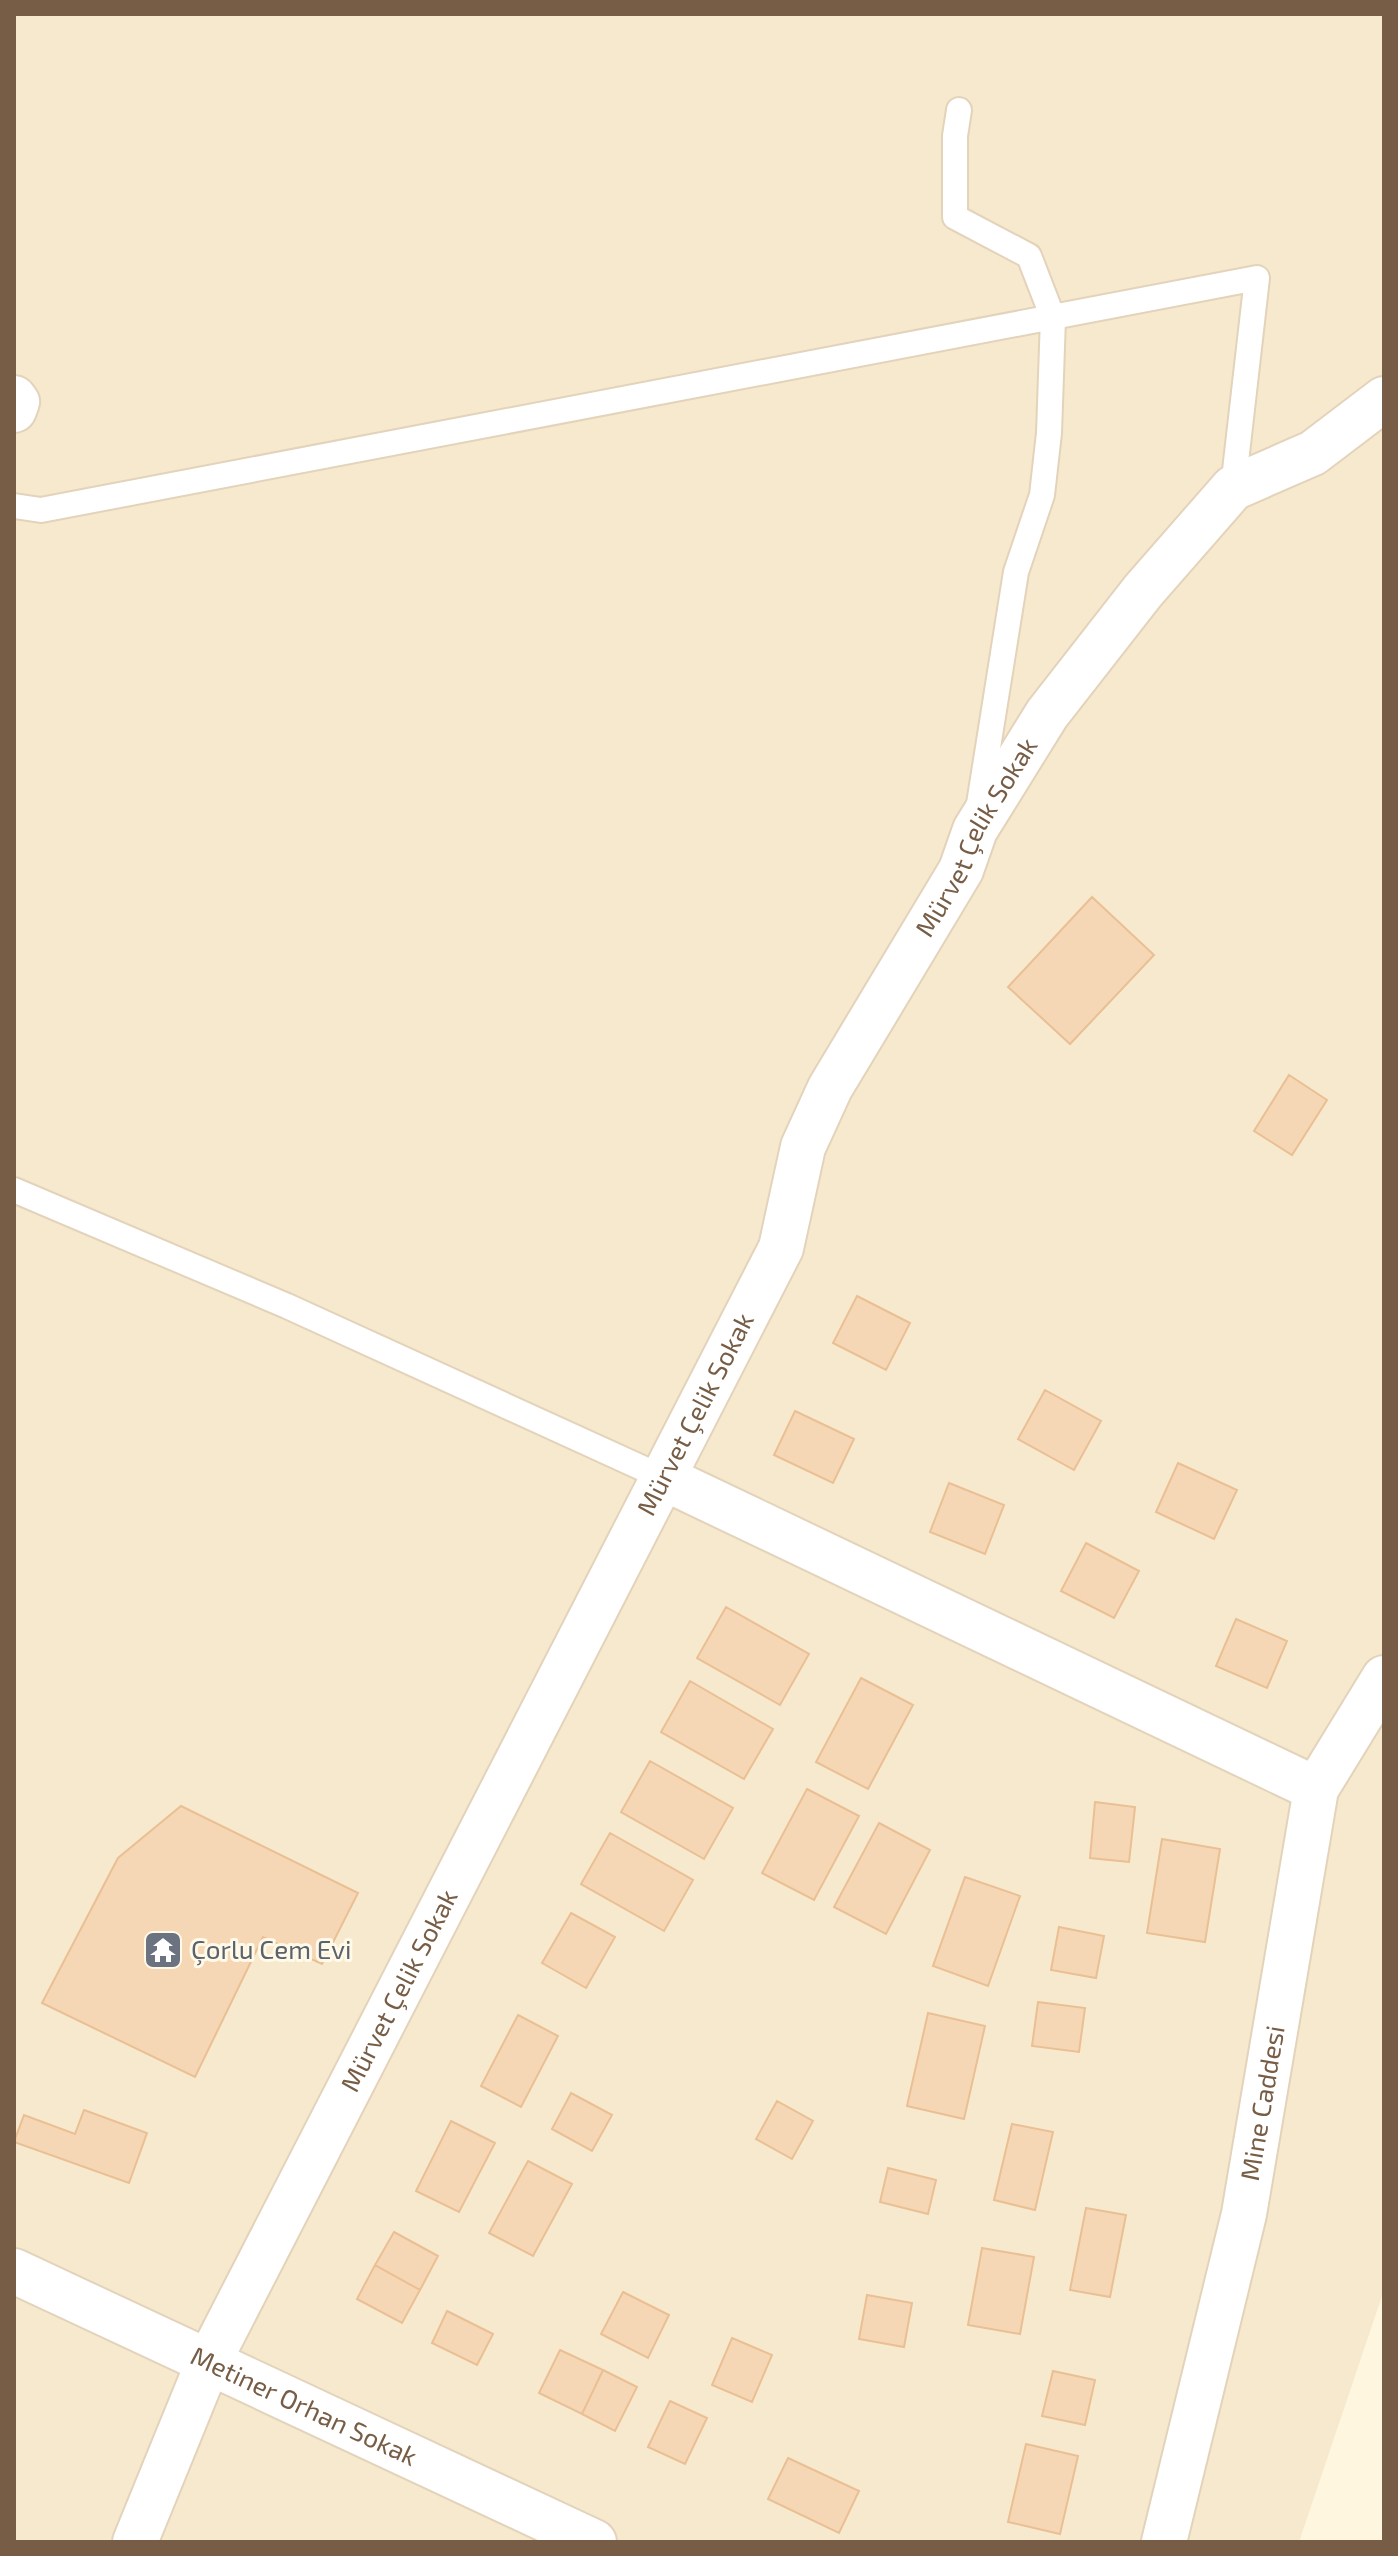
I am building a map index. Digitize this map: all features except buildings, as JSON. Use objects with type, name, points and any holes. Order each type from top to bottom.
[{"type":"street","points":[[14,398],[17,402],[14,410]]},
{"type":"street","name":"Mürvet Çelik Sokak","points":[[135,2542],[208,2363],[781,1248],[803,1147],[830,1088],[961,870],[975,830],[1047,714],[1143,591],[1233,488],[1313,453],[1384,399]]},
{"type":"street","points":[[664,1478],[1316,1789]]},
{"type":"street","name":"Mine Caddesi","points":[[1164,2542],[1244,2214],[1316,1789],[1384,1678]]},
{"type":"street","name":"Metiner Orhan Sokak","points":[[14,2271],[594,2542]]},
{"type":"lane","points":[[959,110],[955,136],[955,217],[1029,256],[1053,318],[1049,433],[1042,495],[1016,572],[975,830]]},
{"type":"lane","points":[[14,506],[41,510],[1257,278],[1233,488]]},
{"type":"lane","points":[[14,1190],[287,1306],[664,1478]]},
{"type":"shaded area","points":[[14,14],[1384,14],[1384,2290],[1299,2542],[14,2542]]},
{"type":"place","name":"Çorlu Cem Evi","points":[[163,1950]]}]
